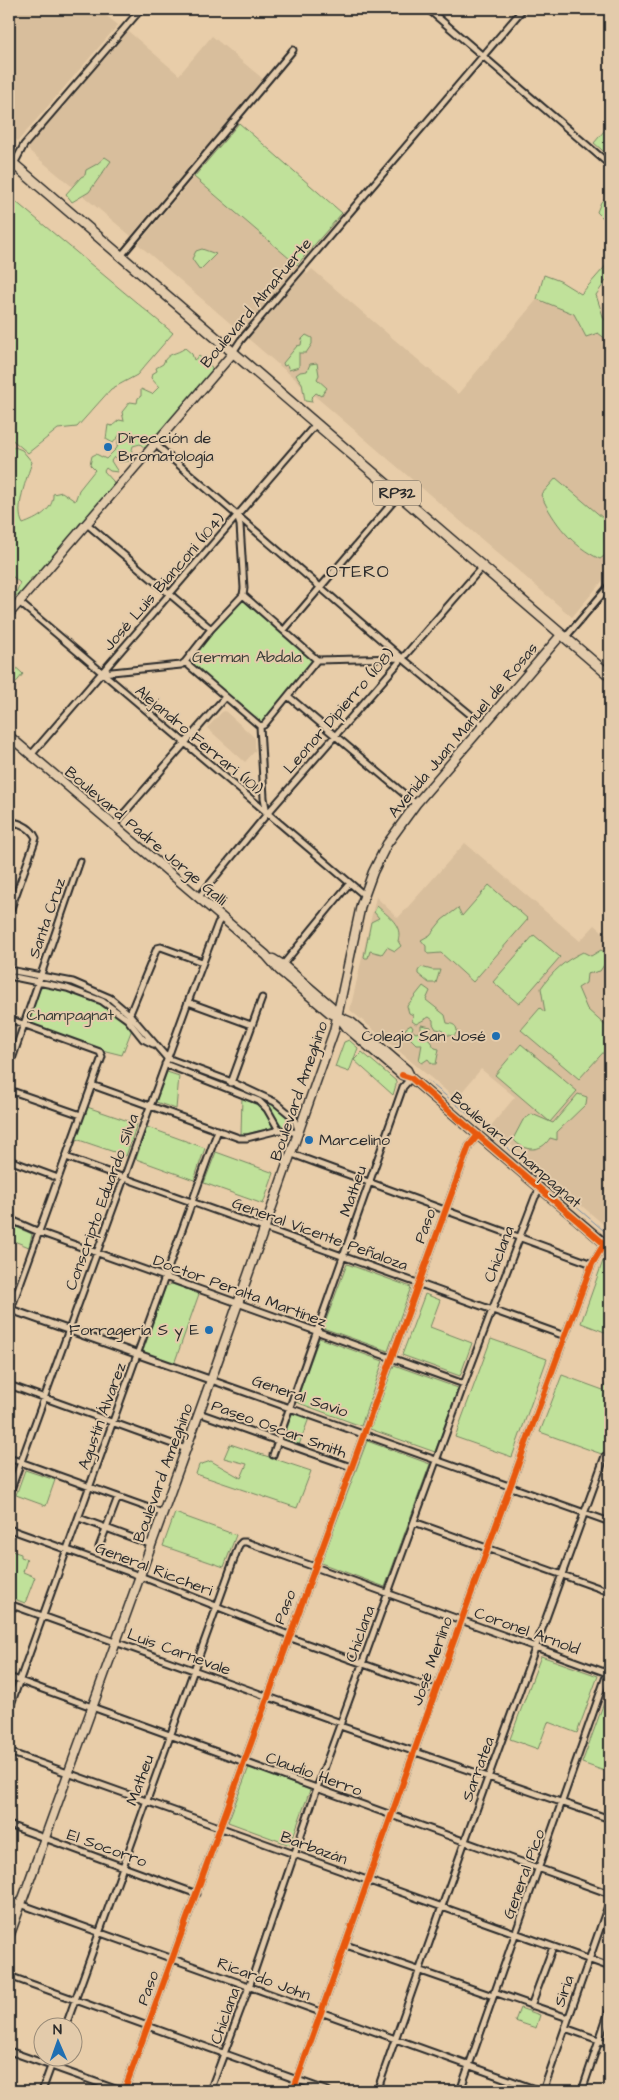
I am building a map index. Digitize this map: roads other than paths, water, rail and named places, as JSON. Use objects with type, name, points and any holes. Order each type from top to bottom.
[{"type":"main road","name":"RP32","points":[[11,162],[610,676]]},
{"type":"main road","name":"Boulevard Almafuerte","points":[[9,614],[233,352]]},
{"type":"main road","name":"Avenida Juan Manuel de Rosas","points":[[338,1016],[364,895],[387,844],[416,804],[563,636]]},
{"type":"main road","name":"Boulevard Padre Jorge Galli","points":[[9,736],[281,967],[330,1013],[338,1016]]},
{"type":"main road","name":"Boulevard Champagnat","points":[[338,1016],[347,1028],[402,1076],[411,1078],[607,1246]]},
{"type":"main road","name":"Boulevard Ameghino","points":[[9,1937],[292,1154],[338,1016]]},
{"type":"street","points":[[11,162],[140,9]]},
{"type":"street","points":[[428,9],[610,165]]},
{"type":"street","name":"Boulevard Almafuerte","points":[[233,352],[241,340],[522,9]]},
{"type":"street","points":[[121,256],[293,50]]},
{"type":"street","name":"José Luis Bianconi (104)","points":[[31,755],[316,424]]},
{"type":"street","points":[[155,444],[402,658],[484,725]]},
{"type":"street","points":[[284,630],[399,495]]},
{"type":"street","points":[[102,673],[181,665],[243,595],[242,561],[237,516]]},
{"type":"street","points":[[86,524],[211,629]]},
{"type":"street","name":"Leonor Dipierro (108)","points":[[198,898],[267,814],[482,567]]},
{"type":"street","name":"Avenida Juan Manuel de Rosas","points":[[563,636],[610,585]]},
{"type":"street","points":[[243,595],[317,660],[402,658]]},
{"type":"street","name":"Alejandro Ferrari (101)","points":[[19,602],[364,895]]},
{"type":"street","points":[[260,726],[264,725],[317,660]]},
{"type":"street","points":[[185,662],[260,726],[267,814]]},
{"type":"street","points":[[288,696],[416,804]]},
{"type":"street","points":[[113,826],[225,697]]},
{"type":"street","points":[[9,821],[31,830],[36,841],[9,914]]},
{"type":"street","name":"Santa Cruz","points":[[9,1068],[80,861]]},
{"type":"street","points":[[281,967],[349,884]]},
{"type":"street","name":"Conscripto Eduardo Silva","points":[[9,1495],[202,962],[218,923],[222,918]]},
{"type":"street","points":[[128,1017],[157,948],[161,947],[202,962]]},
{"type":"street","points":[[9,970],[73,982],[110,998],[167,1058],[232,1082],[282,1107],[294,1118],[299,1133],[280,1130],[247,1138],[239,1138],[92,1085]]},
{"type":"street","points":[[9,976],[67,988],[94,997],[128,1017]]},
{"type":"street","points":[[229,1089],[262,998]]},
{"type":"street","points":[[188,1002],[252,1025]]},
{"type":"street","points":[[9,1019],[100,1052],[102,1057],[10,1309]]},
{"type":"street","points":[[165,1064],[250,1096],[264,1105],[280,1130]]},
{"type":"street","name":"Matheu","points":[[273,1455],[403,1087],[411,1078]]},
{"type":"street","points":[[9,1090],[81,1115]]},
{"type":"street","name":"Agustín Álvarez","points":[[9,1710],[218,1130]]},
{"type":"street","name":"Paso","points":[[123,2091],[173,1959],[243,1761],[316,1567],[418,1283],[469,1146],[478,1135]]},
{"type":"street","points":[[292,1154],[592,1264]]},
{"type":"street","name":"General Vicente Peñaloza","points":[[66,1157],[565,1336]]},
{"type":"street","points":[[9,1160],[58,1178]]},
{"type":"street","name":"Chiclana","points":[[210,2091],[249,1987],[317,1788],[464,1384],[534,1197],[541,1188]]},
{"type":"street","name":"Doctor Peralta Martínez","points":[[9,1219],[39,1232],[165,1278],[464,1384]]},
{"type":"street","name":"José Merlino","points":[[293,2091],[565,1336],[592,1264],[607,1246]]},
{"type":"street","name":"General Savio","points":[[10,1309],[512,1485],[610,1522]]},
{"type":"street","points":[[9,1385],[186,1449]]},
{"type":"street","name":"Paseo Oscar Smith","points":[[199,1413],[351,1467]]},
{"type":"street","name":"Sarratea","points":[[377,2091],[397,2040],[465,1841],[605,1456]]},
{"type":"street","points":[[9,1458],[163,1513]]},
{"type":"street","points":[[99,1547],[118,1497]]},
{"type":"street","points":[[78,1518],[152,1545]]},
{"type":"street","points":[[414,1522],[610,1592]]},
{"type":"street","name":"General Riccheri","points":[[9,1530],[140,1576],[289,1636],[436,1690]]},
{"type":"street","name":"Matheu","points":[[69,2018],[169,1735],[239,1545],[242,1542]]},
{"type":"street","name":"Coronel Arnold","points":[[242,1542],[607,1673]]},
{"type":"street","name":"Luis Carnevale","points":[[9,1604],[415,1752],[610,1820]]},
{"type":"street","name":"General Pico","points":[[460,2091],[610,1665]]},
{"type":"street","name":"Claudio Herro","points":[[9,1677],[610,1894]]},
{"type":"street","name":"Barbazán","points":[[9,1752],[610,1967]]},
{"type":"street","name":"El Socorro","points":[[9,1826],[196,1894]]},
{"type":"street","name":"Ricardo John","points":[[9,1900],[542,2091]]},
{"type":"street","name":"Siria","points":[[542,2091],[588,1960],[610,1904]]},
{"type":"street","points":[[346,1945],[420,1971],[568,2018]]},
{"type":"street","points":[[531,2006],[553,1947]]},
{"type":"street","points":[[9,1976],[328,2091]]},
{"type":"street","points":[[582,2091],[610,2008]]},
{"type":"street","points":[[565,2028],[610,2044]]},
{"type":"street","points":[[9,2051],[32,2059]]},
{"type":"street","points":[[42,2091],[50,2068]]},
{"type":"street","points":[[57,2068],[123,2091]]},
{"type":"waterway","points":[[428,1081],[491,1133]]},
{"type":"waterway","points":[[495,1137],[610,1236]]},
{"type":"place","name":"Dirección de Bromatología","points":[[108,447]]},
{"type":"place","name":"Colegio San José","points":[[496,1036]]},
{"type":"place","name":"Marcelino","points":[[309,1140]]},
{"type":"place","name":"Forragería S y E","points":[[209,1330]]},
{"type":"district","name":"OTERO","points":[[358,571]]},
{"type":"park label","name":"German Abdala","points":[[247,657]]},
{"type":"park label","name":"Champagnat","points":[[70,1015]]}]
